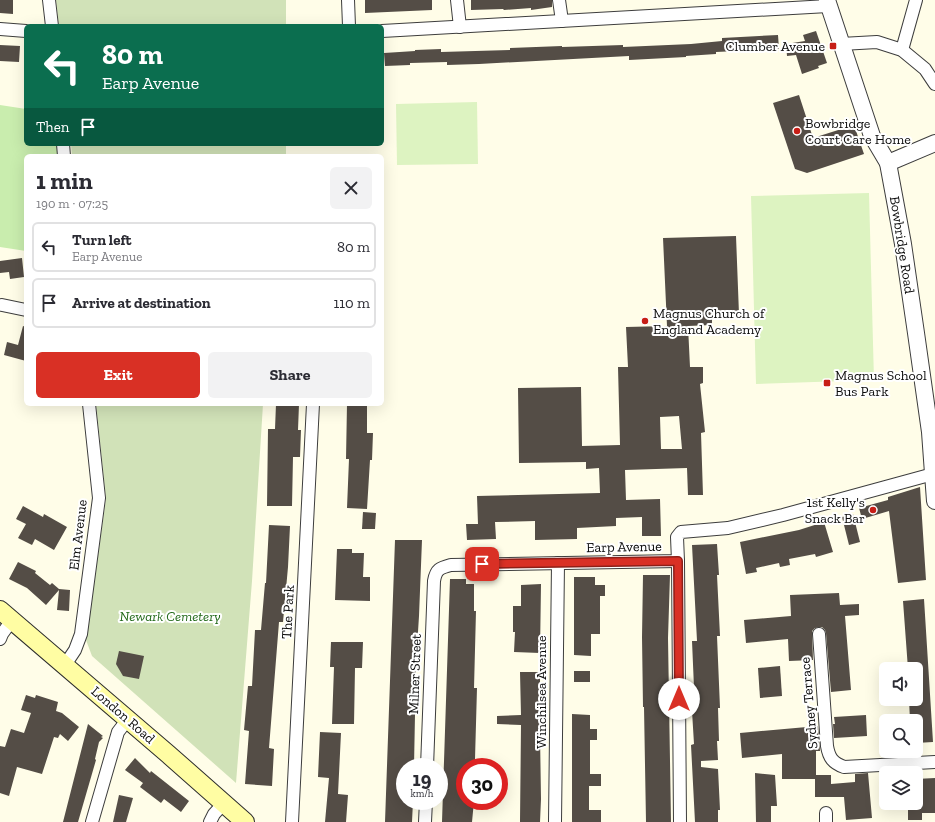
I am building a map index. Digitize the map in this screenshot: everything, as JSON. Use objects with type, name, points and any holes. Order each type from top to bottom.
[{"type":"main road","name":"London Road","points":[[6,615],[128,719],[245,822]]},
{"type":"street","points":[[49,0],[52,24]]},
{"type":"street","points":[[348,0],[349,24]]},
{"type":"street","points":[[456,0],[460,27]]},
{"type":"street","points":[[559,0],[562,21]]},
{"type":"street","points":[[902,50],[916,0]]},
{"type":"street","points":[[384,32],[827,3]]},
{"type":"street","name":"Bowbridge Road","points":[[827,3],[872,136],[888,163],[904,244],[930,432],[935,500]]},
{"type":"street","points":[[0,29],[24,31]]},
{"type":"street","points":[[841,44],[877,42],[902,50],[925,69],[935,84]]},
{"type":"street","points":[[888,163],[935,143]]},
{"type":"street","points":[[2,305],[24,310]]},
{"type":"street","name":"Elm Avenue","points":[[65,665],[81,634],[99,498],[89,406]]},
{"type":"street","name":"The Park","points":[[292,822],[313,406]]},
{"type":"street","name":"Earp Avenue","points":[[434,581],[435,573],[442,567],[451,565],[678,561],[678,537],[681,532],[728,528],[783,515],[933,474]]},
{"type":"street","points":[[678,561],[680,822]]},
{"type":"street","name":"Winchilsea Avenue","points":[[556,822],[558,563]]},
{"type":"street","name":"Milner Street","points":[[427,758],[434,581]]},
{"type":"street","points":[[0,639],[6,615]]},
{"type":"street","name":"Sydney Terrace","points":[[819,634],[827,746],[830,758],[835,764],[844,767],[935,762]]},
{"type":"street","points":[[92,822],[118,732],[128,719]]},
{"type":"street","points":[[210,822],[214,814],[224,803]]},
{"type":"street","points":[[425,822],[426,810]]},
{"type":"green space","points":[[56,0],[286,0],[286,24],[59,24]]},
{"type":"green space","points":[[477,102],[478,164],[397,165],[396,104]]},
{"type":"green space","points":[[0,105],[24,109],[24,146],[57,146],[58,154],[24,154],[24,251],[0,247]]},
{"type":"green space","points":[[71,146],[286,146],[286,154],[72,154]]},
{"type":"green space","points":[[869,193],[874,380],[756,384],[751,196]]},
{"type":"green space","name":"Newark Cemetery","points":[[96,406],[263,406],[252,581],[236,783],[92,656],[86,640],[106,499]]},
{"type":"building","points":[[0,0],[13,0],[13,14],[0,13]]},
{"type":"building","points":[[365,0],[432,0],[432,10],[365,13]]},
{"type":"building","points":[[471,0],[552,0],[552,7],[531,10],[531,8],[471,10]]},
{"type":"building","points":[[816,31],[827,63],[818,66],[819,68],[802,74],[796,55],[787,56],[786,44],[805,41],[803,35]]},
{"type":"building","points":[[778,35],[779,49],[716,52],[716,54],[686,57],[629,60],[629,56],[479,64],[447,65],[447,62],[410,63],[410,65],[385,66],[384,53],[441,49],[441,52],[510,50],[510,48],[562,46],[623,45],[623,47],[691,44],[722,41],[722,38]]},
{"type":"building","points":[[0,45],[20,46],[19,62],[0,61]]},
{"type":"building","name":"Bowbridge Court Care Home","points":[[799,95],[813,138],[854,125],[864,154],[807,173],[795,169],[773,103]]},
{"type":"building","points":[[736,236],[739,314],[712,315],[712,325],[688,326],[690,367],[703,367],[703,383],[700,384],[705,432],[701,433],[703,495],[688,495],[687,468],[625,470],[626,500],[660,499],[661,536],[642,536],[642,517],[616,518],[616,526],[577,528],[577,539],[535,540],[535,521],[495,522],[496,539],[467,540],[466,524],[478,524],[477,496],[600,493],[599,468],[586,469],[586,462],[519,463],[518,388],[581,387],[582,446],[620,445],[618,367],[628,367],[626,327],[667,326],[663,238]],"holes":[[[679,416],[682,449],[661,449],[660,417]]]},
{"type":"building","points":[[22,258],[24,277],[10,279],[9,272],[0,273],[0,261]]},
{"type":"building","points":[[23,326],[24,360],[4,355],[7,342],[18,345]]},
{"type":"building","points":[[276,406],[299,406],[298,430],[301,430],[300,457],[293,457],[292,506],[267,506],[268,429],[275,429]]},
{"type":"building","points":[[347,406],[367,406],[367,433],[373,433],[367,509],[347,508],[349,459],[346,459]]},
{"type":"building","points":[[920,487],[926,580],[898,583],[889,511],[862,519],[859,508],[888,500],[888,497]]},
{"type":"building","points":[[23,506],[43,517],[44,514],[67,527],[54,550],[35,539],[32,545],[18,538],[26,524],[16,519]]},
{"type":"building","points":[[363,512],[376,513],[375,529],[362,529]]},
{"type":"building","points":[[853,514],[860,542],[849,545],[842,517]]},
{"type":"building","points":[[824,522],[833,552],[816,557],[815,554],[789,559],[790,565],[780,567],[779,563],[756,568],[757,572],[746,574],[740,542],[799,530]]},
{"type":"building","points":[[269,525],[290,526],[283,622],[279,622],[269,748],[274,749],[272,786],[245,784],[249,731],[244,730],[248,686],[252,686],[255,630],[261,630],[266,583]]},
{"type":"building","points":[[395,540],[422,540],[416,663],[414,758],[396,758],[396,810],[413,810],[412,822],[385,822]]},
{"type":"building","points":[[717,544],[720,636],[717,636],[720,708],[718,708],[718,760],[701,761],[701,767],[718,769],[720,810],[718,810],[718,822],[695,822],[691,745],[694,744],[692,711],[695,711],[692,641],[697,641],[692,545]]},
{"type":"building","points":[[337,549],[352,549],[352,553],[364,553],[363,577],[370,577],[370,601],[335,600]]},
{"type":"building","points":[[18,562],[36,571],[35,573],[50,585],[52,583],[59,589],[70,590],[69,611],[57,610],[59,590],[46,605],[27,588],[9,579]]},
{"type":"building","points":[[643,575],[670,575],[668,638],[671,822],[646,822],[642,637]]},
{"type":"building","points":[[574,577],[595,577],[595,585],[605,585],[605,596],[600,596],[600,634],[591,634],[591,656],[574,655]]},
{"type":"building","points":[[450,579],[466,579],[466,584],[474,584],[474,611],[476,611],[474,688],[477,688],[475,758],[456,758],[456,810],[473,810],[472,822],[442,822],[442,810],[448,810],[448,758],[444,758]]},
{"type":"building","points":[[541,584],[540,653],[514,652],[515,632],[513,632],[513,606],[521,606],[521,585]]},
{"type":"building","points":[[839,593],[840,605],[859,604],[859,615],[845,616],[851,690],[831,692],[826,633],[822,627],[815,628],[812,631],[813,660],[789,661],[788,639],[746,643],[744,620],[791,616],[790,595]]},
{"type":"building","points":[[924,599],[933,742],[923,743],[923,714],[910,714],[909,706],[923,706],[923,662],[907,662],[903,601]]},
{"type":"building","points":[[331,642],[363,642],[362,668],[355,668],[354,724],[332,724],[334,667],[330,667]]},
{"type":"building","points":[[119,651],[144,656],[139,679],[123,676],[116,664]]},
{"type":"building","points":[[780,666],[782,696],[760,698],[758,668]]},
{"type":"building","points":[[574,671],[590,671],[590,682],[574,682]]},
{"type":"building","points":[[520,672],[540,672],[540,822],[520,822],[521,725],[497,724],[497,716],[521,715]]},
{"type":"building","points":[[26,695],[35,698],[36,695],[58,702],[56,711],[62,713],[79,727],[68,741],[60,734],[58,738],[54,737],[42,774],[17,767],[9,796],[0,793],[0,746],[5,747],[11,729],[24,733],[31,713],[21,710]]},
{"type":"building","points":[[572,714],[590,715],[590,729],[597,729],[597,740],[590,740],[590,774],[601,774],[601,786],[589,786],[589,810],[601,810],[601,822],[572,822]]},
{"type":"building","points":[[866,715],[867,736],[834,738],[834,717]]},
{"type":"building","points":[[88,724],[103,736],[101,737],[103,738],[99,742],[96,760],[78,822],[63,822]]},
{"type":"building","points":[[818,726],[820,751],[816,751],[816,775],[831,775],[831,784],[855,782],[855,774],[868,773],[872,818],[846,820],[844,797],[815,797],[815,779],[782,779],[782,754],[742,758],[740,733]]},
{"type":"building","points":[[320,732],[341,733],[338,794],[348,795],[346,822],[325,822],[329,778],[318,777]]},
{"type":"building","points":[[135,758],[150,773],[151,771],[189,801],[181,812],[164,799],[161,803],[140,787],[143,783],[125,770]]},
{"type":"building","points":[[755,773],[775,775],[777,806],[771,806],[771,822],[756,822]]},
{"type":"building","points":[[935,778],[935,813],[922,813],[922,820],[908,820],[908,810],[923,810],[923,779]]},
{"type":"building","points":[[119,795],[133,798],[126,822],[113,822]]},
{"type":"place","name":"Clumber Avenue","points":[[833,46]]},
{"type":"place","name":"Bowbridge Court Care Home","points":[[797,131]]},
{"type":"place","name":"Magnus Church of England Academy","points":[[645,321]]},
{"type":"place","name":"Magnus School Bus Park","points":[[827,383]]},
{"type":"place","name":"1st Kelly's Snack Bar","points":[[873,510]]},
{"type":"route","points":[[482,564],[678,561],[679,699]]}]
